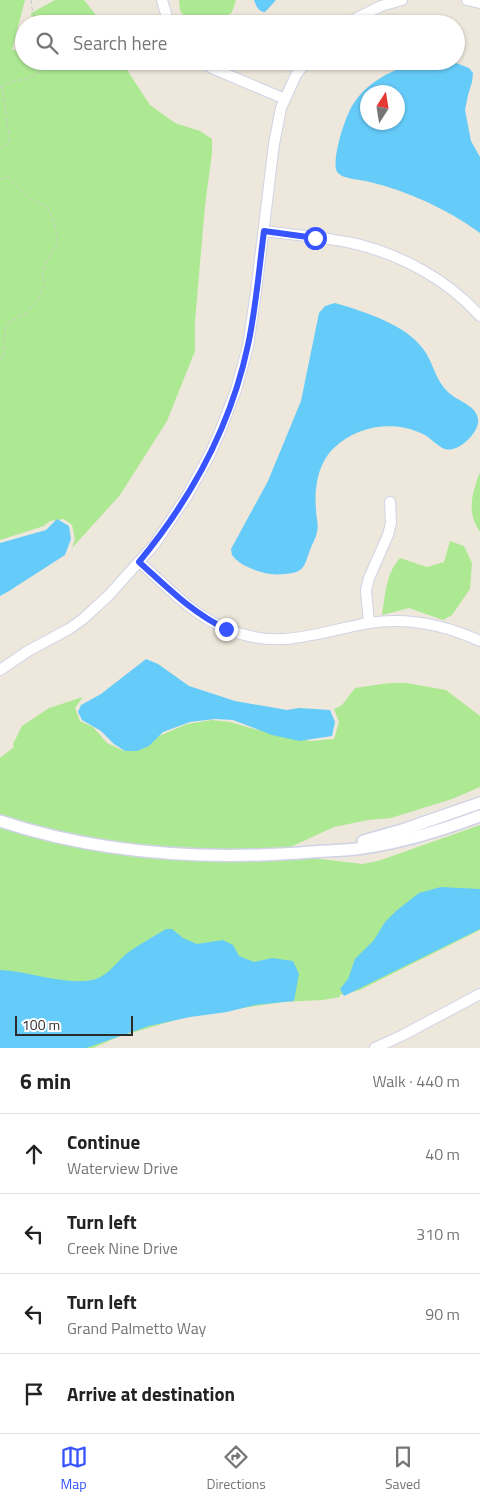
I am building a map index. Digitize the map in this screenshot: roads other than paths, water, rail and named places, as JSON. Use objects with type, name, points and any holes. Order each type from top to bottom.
[{"type":"street","points":[[162,0],[166,15]]},
{"type":"street","points":[[363,15],[381,6],[402,0]]},
{"type":"street","points":[[467,0],[480,3]]},
{"type":"street","points":[[216,70],[285,99]]},
{"type":"street","points":[[0,670],[28,651],[62,633],[83,619],[109,595],[154,545],[187,496],[210,454],[236,390],[248,346],[274,144],[281,108],[300,70]]},
{"type":"street","points":[[264,231],[340,241],[366,246],[391,255],[422,270],[442,283],[464,300],[480,316]]},
{"type":"street","points":[[369,623],[366,590],[369,578],[388,535],[391,523],[390,502]]},
{"type":"street","points":[[139,562],[204,618],[226,629],[248,636],[271,640],[290,639],[369,623],[396,621],[414,622],[448,629],[480,641]]},
{"type":"street","points":[[308,852],[363,841],[402,830],[480,803]]},
{"type":"street","points":[[0,821],[78,841],[130,850],[212,856],[259,856],[356,849],[398,841],[480,816]]},
{"type":"street","points":[[375,1048],[480,994]]},
{"type":"water","points":[[254,0],[276,0],[263,12],[259,10]]},
{"type":"water","points":[[465,66],[473,73],[465,110],[471,141],[480,157],[480,233],[455,216],[414,196],[385,186],[344,177],[338,173],[336,161],[341,133],[349,112],[360,96],[360,130],[405,130],[405,85],[371,85],[395,70],[465,70]]},
{"type":"water","points":[[335,303],[372,315],[398,327],[409,335],[426,353],[444,388],[452,396],[476,412],[478,417],[477,428],[466,442],[450,450],[442,448],[423,434],[401,427],[377,427],[355,434],[344,440],[329,453],[318,476],[316,513],[318,529],[305,564],[300,570],[292,573],[273,574],[261,572],[235,559],[231,549],[268,481],[301,401],[319,313],[325,306]]},
{"type":"water","points":[[57,519],[69,526],[71,539],[65,555],[0,596],[0,543],[46,530]]},
{"type":"water","points":[[146,659],[158,664],[189,686],[235,701],[287,710],[299,708],[330,710],[335,722],[332,736],[299,741],[272,735],[233,720],[215,719],[190,722],[163,732],[149,746],[137,751],[125,751],[114,744],[101,731],[82,720],[78,712],[81,705],[101,694]]},
{"type":"water","points":[[441,887],[480,889],[480,929],[344,996],[340,989],[348,979],[355,959],[374,940],[385,922],[419,893]]},
{"type":"water","points":[[166,929],[172,929],[183,938],[197,944],[223,940],[233,945],[239,956],[254,962],[272,958],[293,961],[299,974],[294,1001],[255,1005],[149,1026],[86,1048],[0,1048],[0,970],[61,980],[85,981],[96,979],[108,971],[126,954]]}]
